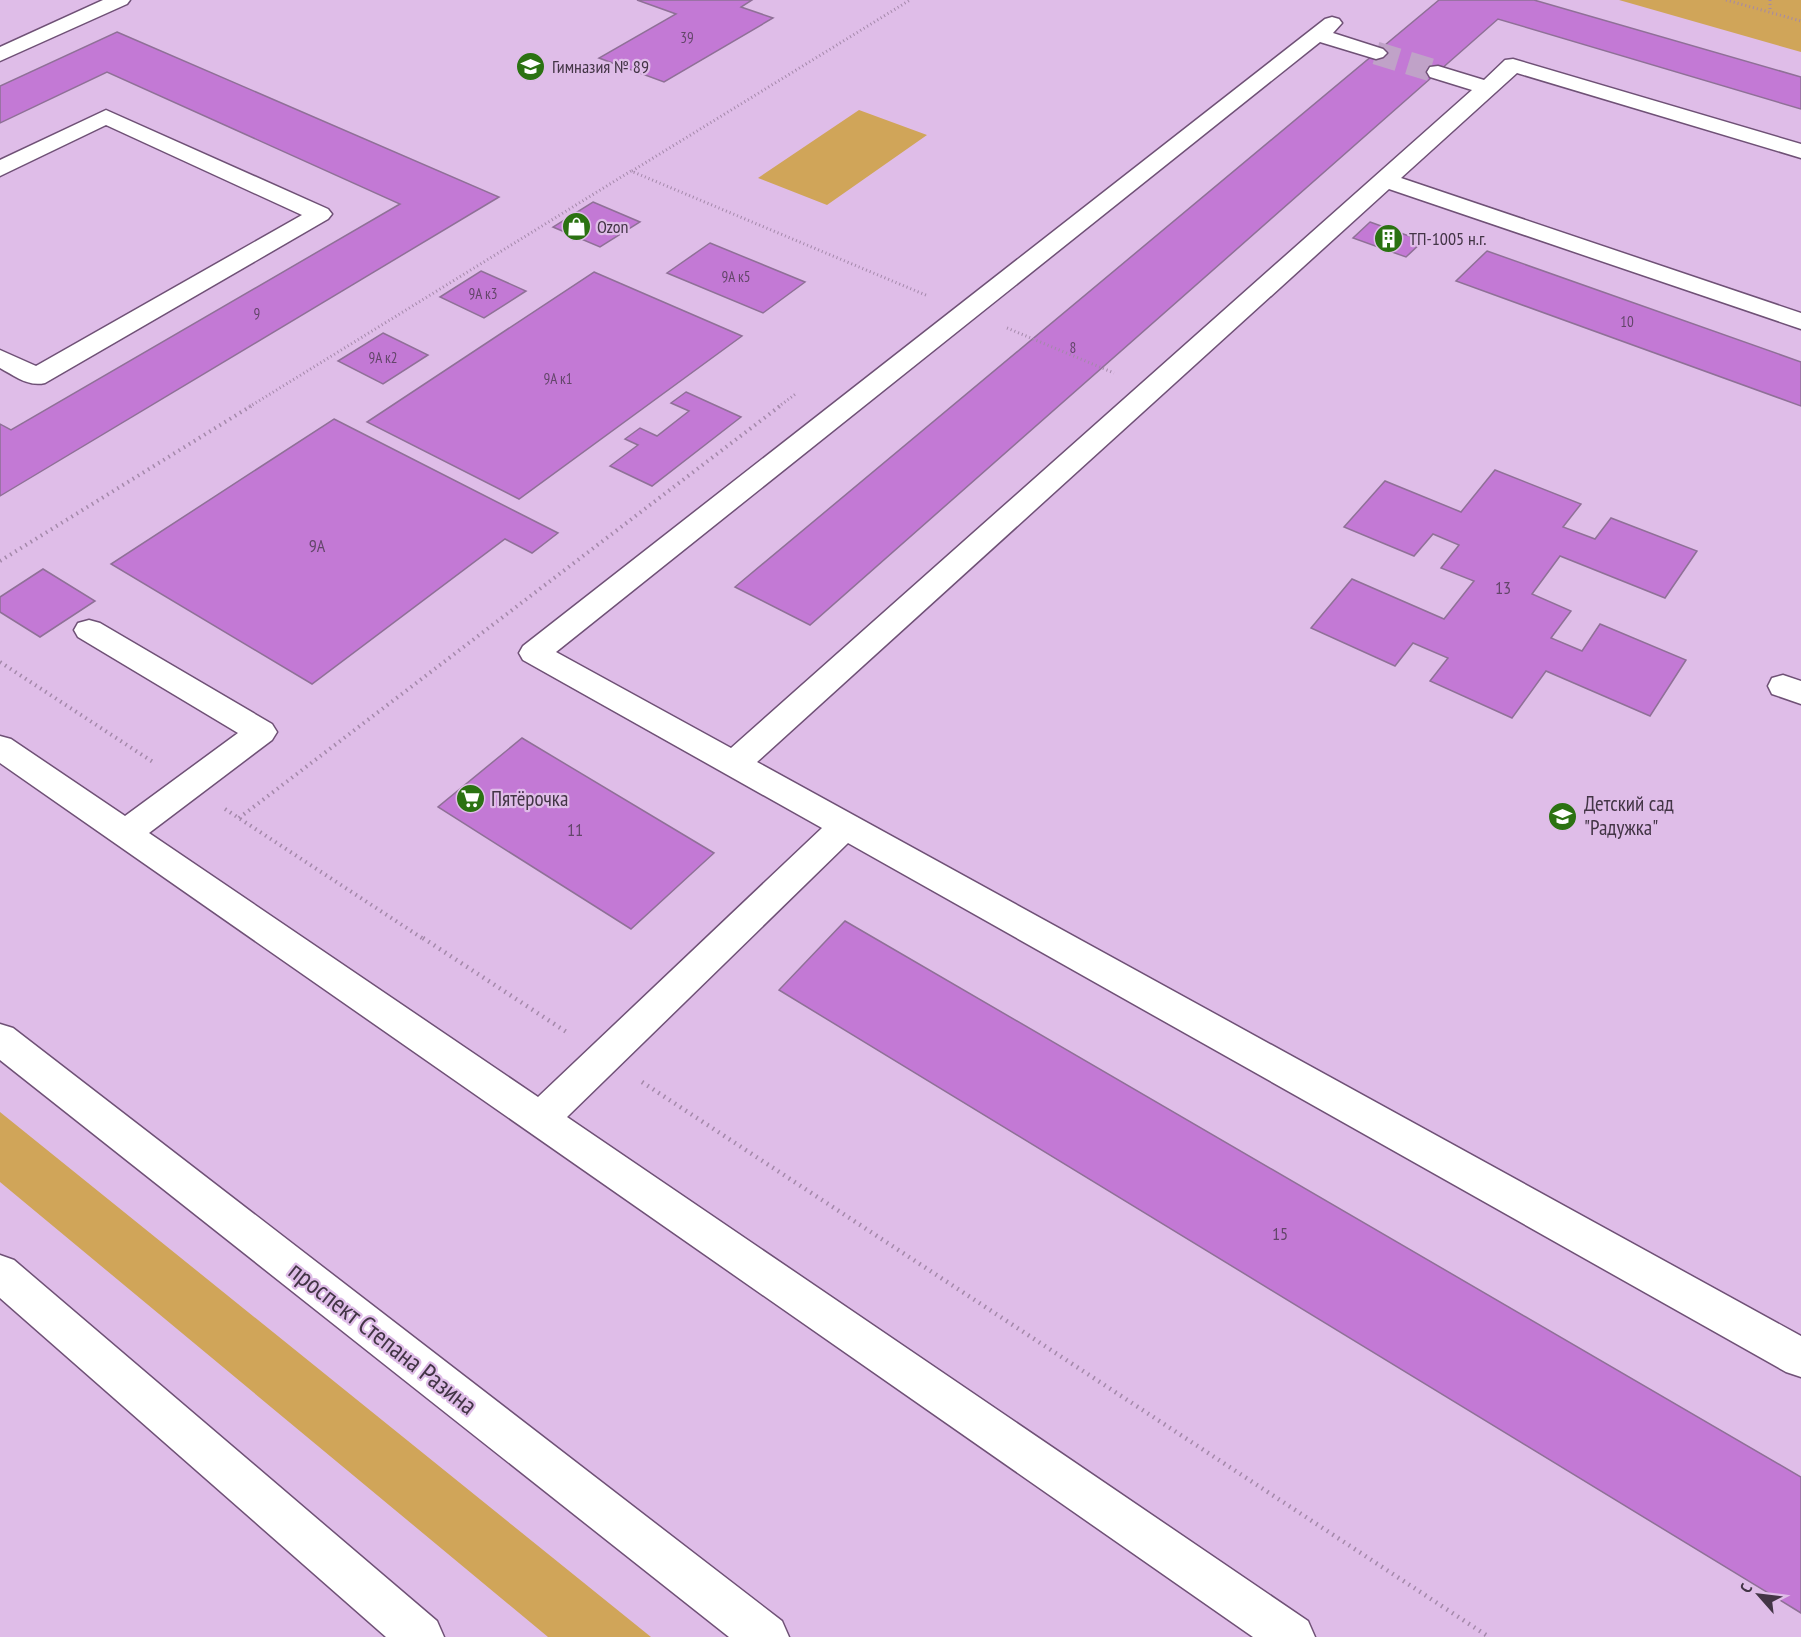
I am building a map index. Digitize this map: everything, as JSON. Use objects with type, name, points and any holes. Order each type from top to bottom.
[{"type":"street","points":[[0,55],[120,0]]},
{"type":"street","points":[[1376,53],[1325,29],[534,653],[1801,1358]]},
{"type":"street","points":[[734,764],[1513,65],[1801,151]]},
{"type":"street","points":[[1438,72],[1487,88]]},
{"type":"street","points":[[0,169],[106,117],[320,214],[36,378],[0,358]]},
{"type":"street","points":[[1384,180],[1801,321]]},
{"type":"street","points":[[88,630],[261,732],[126,833]]},
{"type":"street","points":[[0,747],[1292,1637]]},
{"type":"street","points":[[540,1119],[845,826]]},
{"type":"street","name":"проспект Степана Разина","points":[[0,1039],[766,1637]]},
{"type":"street","points":[[0,1273],[421,1637]]},
{"type":"path","points":[[0,561],[910,0]]},
{"type":"path","points":[[1726,0],[1801,21]]},
{"type":"path","points":[[1770,0],[1770,12]]},
{"type":"path","points":[[631,171],[937,299]]},
{"type":"path","points":[[916,302],[926,295]]},
{"type":"path","points":[[1001,326],[1152,388]]},
{"type":"path","points":[[239,818],[802,389]]},
{"type":"path","points":[[0,662],[1489,1637]]},
{"type":"shaded area","points":[[1619,0],[1801,0],[1801,52]]},
{"type":"shaded area","points":[[859,110],[927,135],[827,205],[758,178]]},
{"type":"shaded area","points":[[0,1112],[651,1637],[548,1637],[0,1182]]},
{"type":"building","points":[[637,0],[752,0],[741,7],[773,18],[664,82],[599,58],[676,14]]},
{"type":"building","points":[[1439,0],[1534,0],[1801,77],[1801,109],[1498,19],[810,625],[735,587]]},
{"type":"building","points":[[117,32],[499,197],[0,496],[0,424],[11,430],[400,204],[107,72],[0,123],[0,86]]},
{"type":"building","points":[[593,202],[640,222],[600,247],[553,227]]},
{"type":"building","name":"ТП-1005 н.г.","points":[[1370,222],[1423,241],[1406,257],[1353,238]]},
{"type":"building","points":[[710,243],[805,282],[763,313],[667,273]]},
{"type":"building","points":[[1487,251],[1801,362],[1801,406],[1456,281]]},
{"type":"building","points":[[481,271],[526,291],[484,318],[440,297]]},
{"type":"building","points":[[594,272],[742,336],[519,499],[367,422]]},
{"type":"building","points":[[383,333],[428,355],[383,384],[338,361]]},
{"type":"building","points":[[686,392],[741,417],[652,486],[610,466],[638,445],[625,439],[640,428],[657,436],[689,411],[671,403]]},
{"type":"building","points":[[334,419],[558,533],[532,553],[505,539],[312,684],[111,564]]},
{"type":"building","points":[[1495,470],[1581,504],[1563,527],[1595,539],[1611,518],[1697,551],[1665,598],[1560,556],[1532,594],[1571,611],[1551,638],[1582,651],[1600,624],[1686,660],[1650,716],[1546,671],[1512,718],[1430,681],[1448,658],[1413,643],[1395,666],[1311,628],[1352,579],[1444,619],[1474,581],[1441,568],[1459,545],[1433,534],[1414,556],[1344,527],[1385,481],[1461,512]]},
{"type":"building","points":[[43,569],[95,601],[40,637],[0,612],[0,597]]},
{"type":"building","points":[[522,738],[714,853],[631,929],[438,807]]},
{"type":"building","points":[[845,921],[1801,1477],[1801,1613],[779,990]]},
{"type":"tunnel","points":[[1376,53],[1438,72]]},
{"type":"place","name":"Гимназия № 89","points":[[531,67]]},
{"type":"place","name":"Ozon","points":[[576,227]]},
{"type":"place","name":"ТП-1005 н.г.","points":[[1388,239]]},
{"type":"place","name":"Пятёрочка","points":[[470,799]]},
{"type":"place","name":"Детский сад \"Радужка\"","points":[[1563,816]]}]
